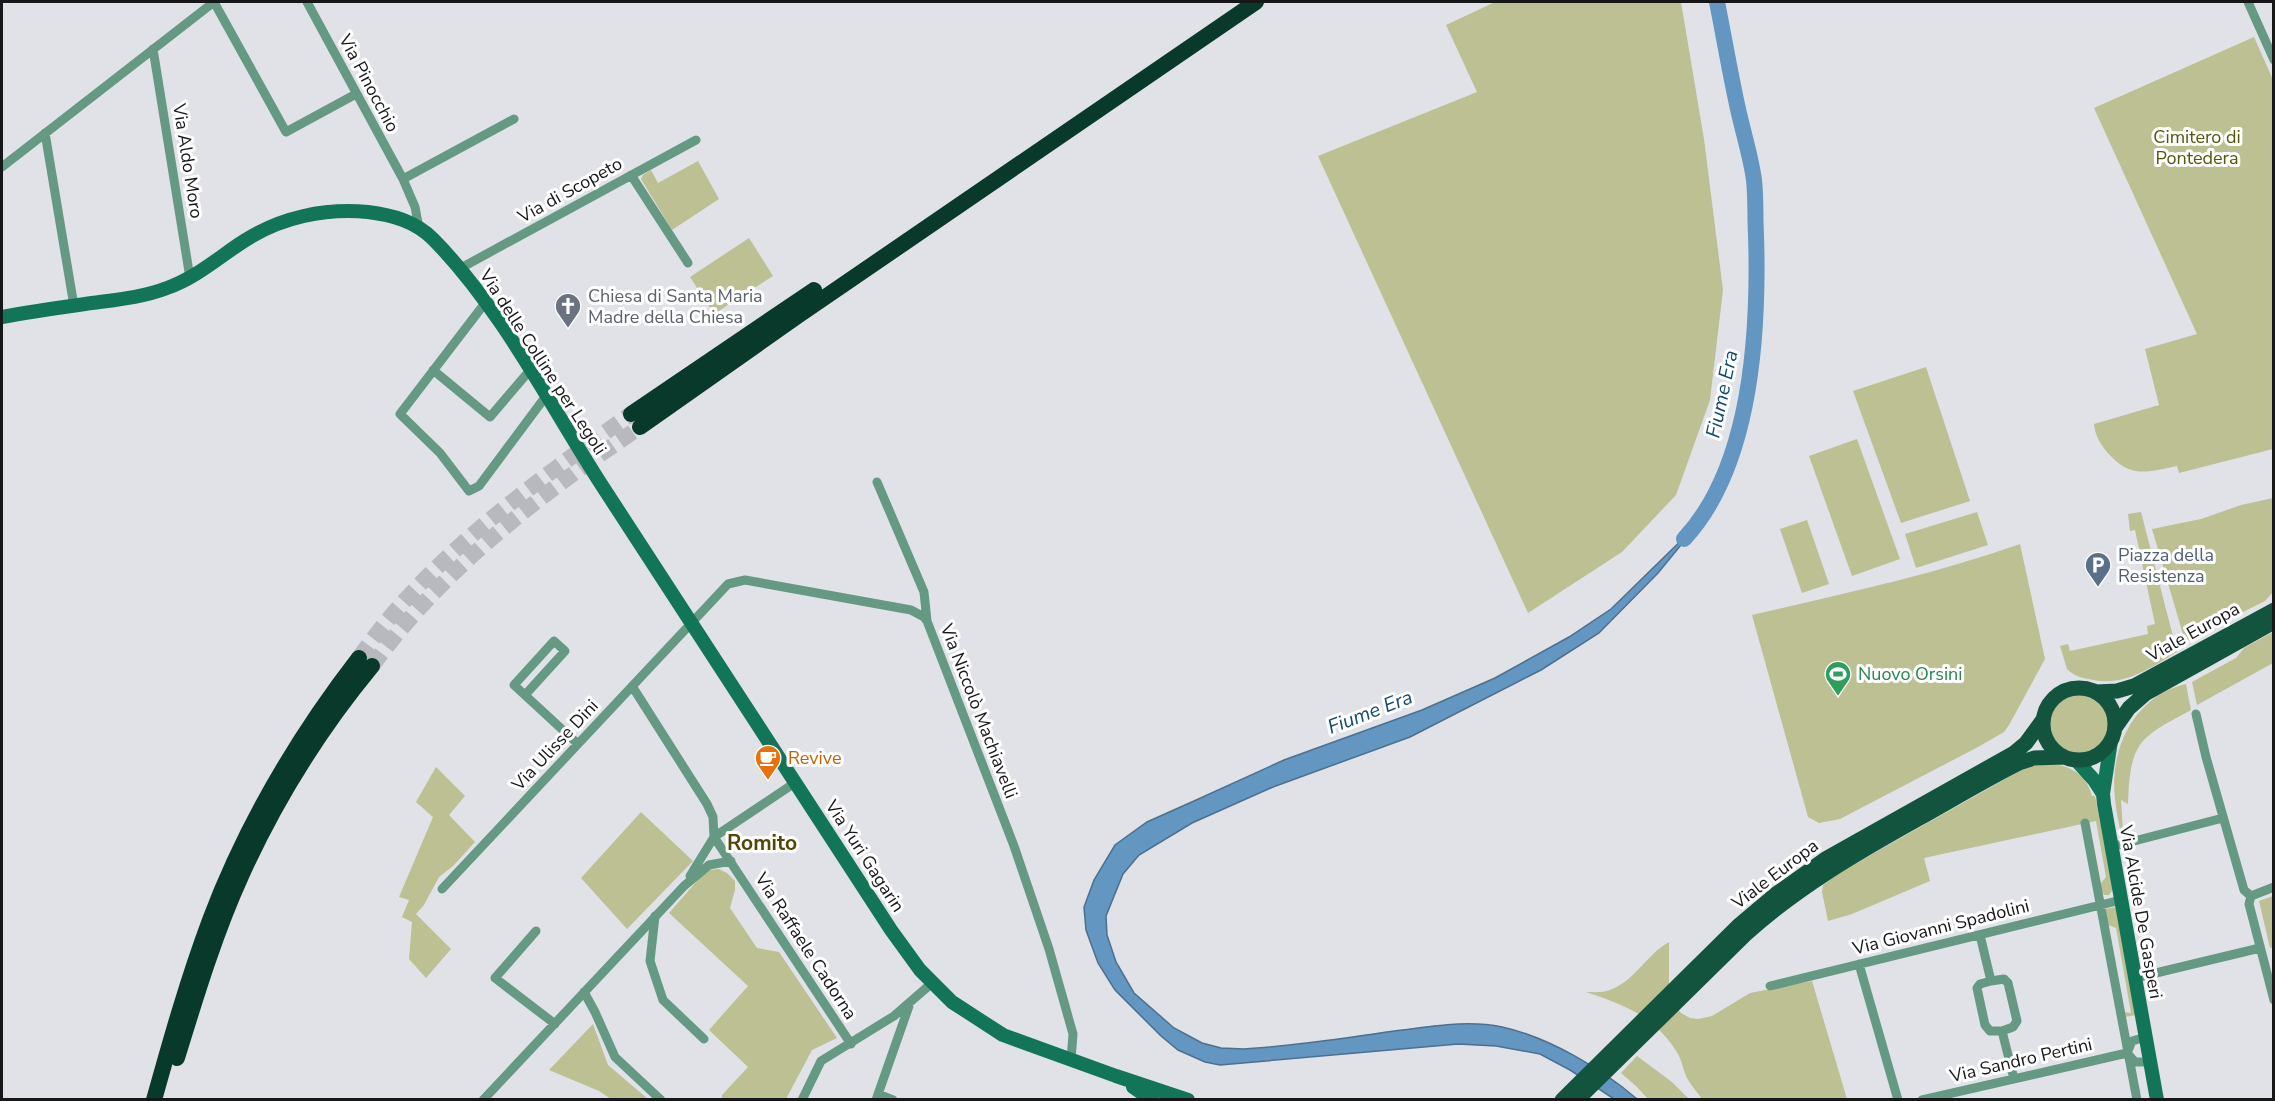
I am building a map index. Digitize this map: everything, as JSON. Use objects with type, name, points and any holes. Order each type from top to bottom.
[{"type":"highway","points":[[1236,2],[636,421],[809,308],[1256,2]]},
{"type":"highway","points":[[154,1100],[181,1004],[210,920],[229,874],[255,822],[298,747],[365,662],[343,701],[297,770],[242,873],[201,982],[165,1100]]},
{"type":"main road","name":"Viale Europa","points":[[1577,1100],[1756,910],[1796,878],[1841,850],[2014,753],[2026,743],[2042,721],[2047,705],[2059,693],[2077,687],[2096,692],[2118,691],[2134,686],[2274,610]]},
{"type":"main road","name":"Viale Europa","points":[[1562,1100],[1698,973],[1772,911],[1839,864],[2019,763],[2034,758],[2070,759],[2096,756],[2129,708],[2145,694],[2274,622]]},
{"type":"main road","points":[[2096,692],[2111,707],[2113,734]]},
{"type":"main road","points":[[2042,721],[2048,743],[2057,753],[2070,759]]},
{"type":"street","name":"Via Pinocchio","points":[[307,2],[403,179],[415,207],[419,228]]},
{"type":"street","points":[[2248,2],[2274,60]]},
{"type":"street","points":[[2,166],[209,3],[286,132],[356,94]]},
{"type":"street","name":"Via Aldo Moro","points":[[153,49],[190,278]]},
{"type":"street","points":[[403,179],[514,119]]},
{"type":"street","points":[[45,133],[74,306]]},
{"type":"street","name":"Via di Scopeto","points":[[459,269],[696,140]]},
{"type":"street","points":[[631,176],[688,263]]},
{"type":"street","name":"Via delle Colline per Legoli","points":[[2,317],[141,297],[190,278],[255,234],[293,218],[322,213],[367,212],[397,218],[419,228],[433,239],[485,303],[692,623]]},
{"type":"street","points":[[485,303],[400,414],[440,453],[469,491],[479,486],[546,396]]},
{"type":"street","points":[[433,370],[490,417],[530,370]]},
{"type":"street","points":[[877,482],[924,592],[927,621]]},
{"type":"street","name":"Via Niccolò Machiavelli","points":[[692,623],[721,590],[732,582],[745,580],[911,610],[924,617],[1014,846],[1049,950],[1072,1034],[1071,1060]]},
{"type":"street","name":"Via Ulisse Dini","points":[[442,889],[692,623]]},
{"type":"street","name":"Via Yuri Gagarin","points":[[692,623],[891,930],[932,983],[952,1002],[991,1028],[1011,1039],[1071,1060]]},
{"type":"street","points":[[525,695],[565,651],[554,641],[514,685],[578,744]]},
{"type":"street","name":"Via Raffaele Cadorna","points":[[632,686],[707,804],[713,817],[714,837],[851,1044],[909,1005],[932,983]]},
{"type":"street","points":[[2196,714],[2244,890],[2251,896]]},
{"type":"street","name":"Via Alcide De Gasperi","points":[[2113,734],[2103,794],[2157,1100]]},
{"type":"street","name":"Via Alcide De Gasperi","points":[[2070,759],[2090,774],[2103,794]]},
{"type":"street","points":[[684,886],[714,837],[796,782]]},
{"type":"street","points":[[2111,847],[2223,818]]},
{"type":"street","points":[[2085,823],[2137,1100]]},
{"type":"street","points":[[483,1100],[684,886],[709,865],[731,861]]},
{"type":"street","points":[[2251,896],[2274,888]]},
{"type":"street","points":[[2251,896],[2249,904],[2274,1000]]},
{"type":"street","name":"Via Giovanni Spadolini","points":[[1770,986],[2121,900]]},
{"type":"street","points":[[655,916],[650,961],[663,1000],[704,1039]]},
{"type":"street","points":[[536,931],[495,978],[555,1024]]},
{"type":"street","points":[[1980,935],[1991,981]]},
{"type":"street","points":[[2135,978],[2260,948]]},
{"type":"street","points":[[1858,964],[1898,1100]]},
{"type":"street","points":[[2001,978],[2007,981],[2016,1023],[2002,1031],[1990,1031],[1984,1026],[1977,991],[1980,984],[2001,978]]},
{"type":"street","points":[[584,992],[615,1057],[661,1100]]},
{"type":"street","points":[[893,1100],[877,1097],[909,1005]]},
{"type":"street","points":[[2002,1031],[2014,1079]]},
{"type":"street","points":[[2127,1053],[2129,1045],[2134,1040],[2146,1037]]},
{"type":"street","points":[[802,1100],[821,1061],[851,1044]]},
{"type":"street","points":[[2127,1053],[2135,1062],[2150,1062]]},
{"type":"street","name":"Via Sandro Pertini","points":[[1922,1100],[2127,1053]]},
{"type":"street","points":[[1071,1060],[1188,1100]]},
{"type":"street","points":[[1116,1076],[1152,1100]]},
{"type":"green space","points":[[1495,2],[1681,2],[1704,139],[1723,290],[1710,400],[1676,495],[1622,552],[1528,613],[1318,156],[1477,92],[1446,25]]},
{"type":"green space","name":"Cimitero di Pontedera","points":[[2254,37],[2274,82],[2273,449],[2179,473],[2177,466],[2140,472],[2132,470],[2124,467],[2105,450],[2097,436],[2094,424],[2159,405],[2145,349],[2197,334],[2094,108]]},
{"type":"green space","points":[[698,161],[719,199],[672,230],[641,179],[651,170],[658,183]]},
{"type":"green space","points":[[749,238],[773,276],[714,314],[690,277]]},
{"type":"green space","points":[[1926,367],[1970,501],[1901,523],[1853,391]]},
{"type":"green space","points":[[1857,439],[1900,559],[1852,576],[1809,456]]},
{"type":"green space","points":[[2273,498],[2273,592],[2265,601],[2185,641],[2152,529],[2201,519],[2241,505]]},
{"type":"green space","points":[[1977,512],[1988,545],[1916,568],[1905,534]]},
{"type":"green space","points":[[2141,512],[2177,652],[2127,678],[2105,681],[2079,677],[2067,669],[2060,646],[2068,644],[2070,651],[2148,634],[2147,626],[2155,624],[2135,530],[2130,531],[2128,514]]},
{"type":"green space","points":[[1807,520],[1829,584],[1802,593],[1780,529]]},
{"type":"green space","points":[[2020,544],[2045,659],[2004,732],[1840,819],[1819,823],[1808,817],[1752,615],[1920,575]]},
{"type":"green space","points":[[2273,632],[2273,663],[2197,705],[2192,682],[2236,658],[2244,648]]},
{"type":"green space","points":[[2186,684],[2191,710],[2152,733],[2141,743],[2133,759],[2128,804],[2121,800],[2123,830],[2130,834],[2121,835],[2115,804],[2114,780],[2121,744],[2139,712],[2152,700],[2168,690]]},
{"type":"green space","points":[[2079,693],[2096,698],[2101,702],[2105,707],[2110,724],[2105,741],[2101,746],[2096,750],[2079,755],[2062,750],[2057,746],[2053,741],[2048,724],[2053,707],[2057,702],[2062,698]]},
{"type":"green space","points":[[2054,764],[2079,774],[2087,783],[2092,796],[2095,796],[2113,889],[2109,895],[2104,895],[2101,889],[2101,883],[2106,877],[2096,821],[1924,858],[1930,881],[1852,914],[1828,921],[1822,892],[1823,885],[1844,870],[2023,769],[2030,766]]},
{"type":"green space","points":[[436,767],[465,796],[449,815],[475,842],[453,866],[439,877],[424,905],[416,914],[451,949],[426,978],[409,959],[412,922],[402,917],[409,900],[399,897],[433,817],[416,802]]},
{"type":"green space","points":[[641,812],[693,861],[627,929],[581,878]]},
{"type":"green space","points":[[719,869],[735,881],[730,908],[757,948],[779,952],[837,1038],[812,1050],[786,1099],[722,1099],[722,1095],[748,1067],[709,1030],[748,986],[669,913],[704,873]]},
{"type":"green space","points":[[2273,896],[2273,947],[2270,948],[2259,901]]},
{"type":"green space","points":[[2116,907],[2136,1015],[2125,1017],[2124,1012],[2131,1013],[2116,928],[2108,925],[2105,909]]},
{"type":"green space","points":[[1669,942],[1671,1000],[1681,1013],[1690,1018],[1712,1016],[1750,993],[1812,981],[1847,1099],[1702,1099],[1686,1076],[1678,1054],[1660,1031],[1638,1014],[1586,992],[1604,992],[1619,986]]},
{"type":"green space","points":[[593,1024],[608,1065],[648,1099],[611,1099],[599,1091],[549,1070]]},
{"type":"green space","points":[[1637,1056],[1672,1082],[1689,1099],[1648,1099],[1621,1073]]},
{"type":"water","points":[[1699,523],[1658,573],[1599,633],[1541,670],[1410,737],[1273,787],[1192,823],[1139,855],[1123,874],[1106,916],[1107,935],[1116,962],[1134,993],[1174,1028],[1202,1043],[1221,1048],[1244,1049],[1303,1044],[1439,1025],[1490,1025],[1537,1038],[1573,1055],[1623,1087],[1637,1099],[1614,1099],[1570,1070],[1540,1054],[1496,1046],[1458,1044],[1220,1065],[1205,1062],[1178,1050],[1115,990],[1098,963],[1086,930],[1084,907],[1094,880],[1115,845],[1147,822],[1284,760],[1422,710],[1495,678],[1569,637],[1611,609]]},
{"type":"waterway","name":"Fiume Era","points":[[1684,539],[1707,509],[1724,474],[1737,436],[1747,395],[1756,312],[1754,180],[1717,2]]},
{"type":"tunnel","points":[[359,658],[386,622],[450,555],[520,496],[631,414]]},
{"type":"tunnel","points":[[372,666],[400,630],[462,565],[530,506],[640,427]]},
{"type":"place","name":"Chiesa di Santa Maria Madre della Chiesa","points":[[568,329]]},
{"type":"place","name":"Piazza della Resistenza","points":[[2098,588]]},
{"type":"place","name":"Nuovo Orsini","points":[[1838,697]]},
{"type":"place","name":"Revive","points":[[768,781]]},
{"type":"district","name":"Romito","points":[[762,843]]}]
